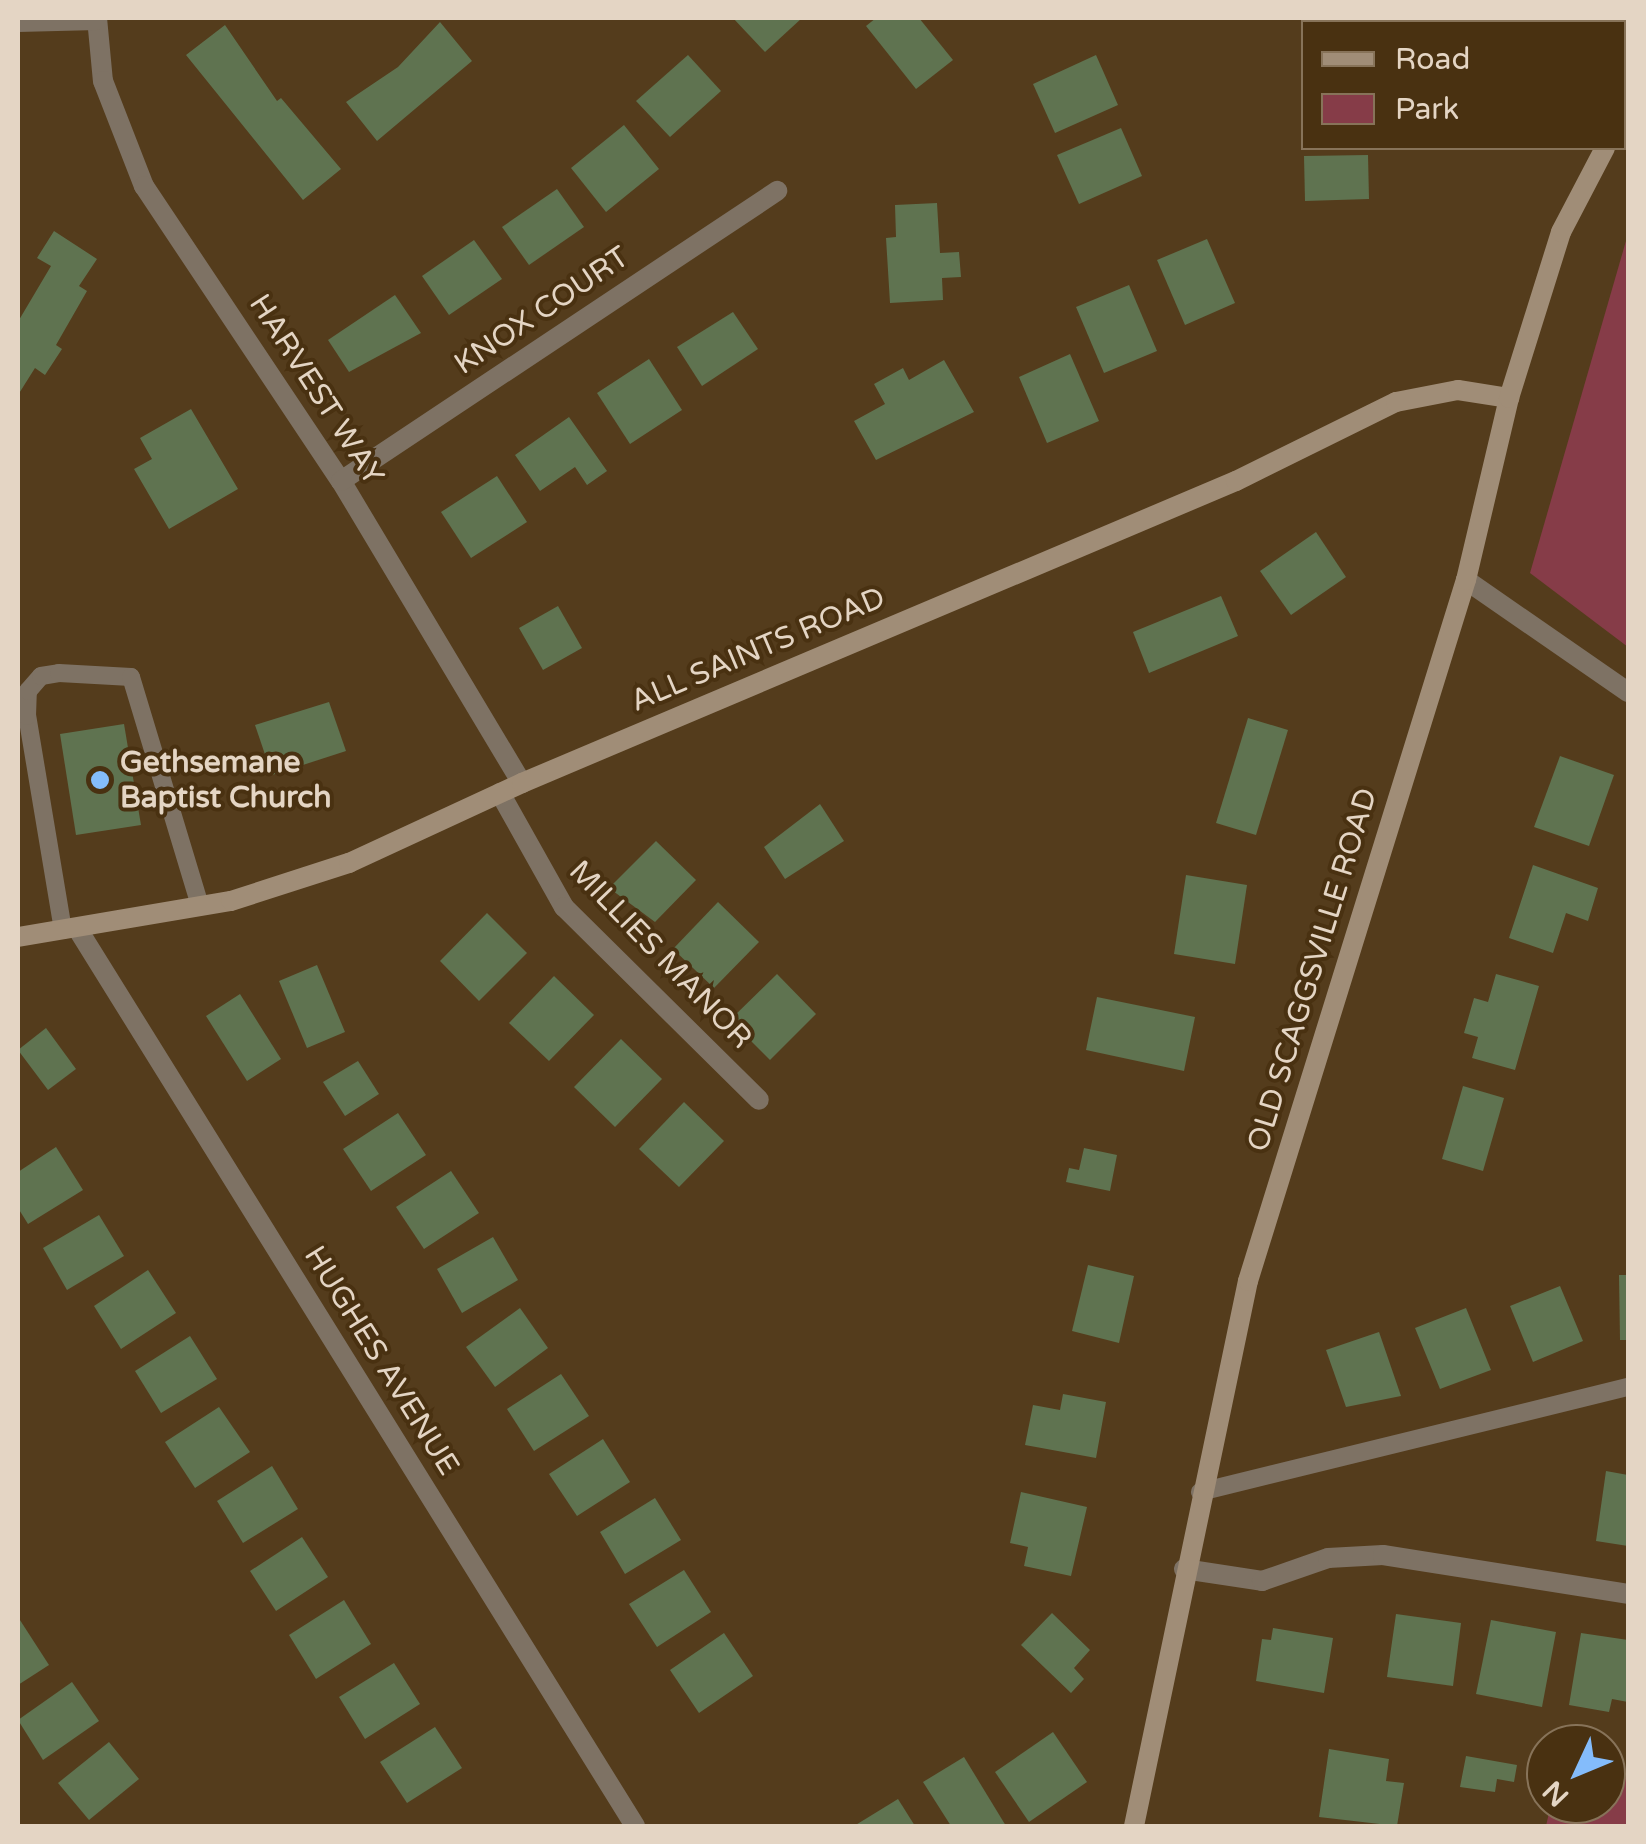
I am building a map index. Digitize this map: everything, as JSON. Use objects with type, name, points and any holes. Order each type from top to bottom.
[{"type":"street","points":[[18,22],[97,19]]},
{"type":"street","name":"HARVEST WAY","points":[[97,19],[103,81],[144,186],[341,481],[522,783]]},
{"type":"street","name":"OLD SCAGGSVILLE ROAD","points":[[1134,1826],[1200,1492],[1248,1281],[1466,580],[1509,398],[1560,232],[1604,150]]},
{"type":"street","name":"KNOX COURT","points":[[341,481],[777,191]]},
{"type":"street","name":"ALL SAINTS ROAD","points":[[18,937],[200,906],[349,863],[522,783],[1236,482],[1396,402],[1458,390],[1509,398]]},
{"type":"street","points":[[1466,580],[1628,692]]},
{"type":"street","name":"MILLIES MANOR","points":[[500,793],[564,907],[759,1100]]},
{"type":"street","name":"HUGHES AVENUE","points":[[70,929],[635,1826]]},
{"type":"street","points":[[1184,1569],[1262,1582],[1328,1558],[1384,1555],[1628,1594]]},
{"type":"lane","points":[[70,929],[27,716],[28,692],[41,676],[59,672],[131,677],[200,906]]},
{"type":"lane","points":[[1200,1492],[1628,1387]]},
{"type":"green space","points":[[1628,234],[1628,647],[1530,573]]},
{"type":"green space","points":[[1628,1778],[1628,1826],[1546,1826],[1626,1824]]},
{"type":"building","points":[[733,18],[802,18],[765,52]]},
{"type":"building","points":[[876,18],[919,18],[953,60],[916,89],[866,26]]},
{"type":"building","points":[[440,22],[472,61],[377,141],[346,102],[398,67]]},
{"type":"building","points":[[225,25],[277,101],[281,98],[341,169],[303,200],[186,55]]},
{"type":"building","points":[[688,55],[721,91],[670,137],[636,101]]},
{"type":"building","points":[[1096,55],[1118,105],[1055,133],[1033,84]]},
{"type":"building","points":[[624,125],[659,169],[606,212],[571,168]]},
{"type":"building","points":[[1121,128],[1142,176],[1079,204],[1057,155]]},
{"type":"building","points":[[1368,155],[1369,199],[1305,201],[1304,156]]},
{"type":"building","points":[[557,189],[584,227],[529,265],[502,227]]},
{"type":"building","points":[[937,203],[940,253],[959,252],[961,277],[942,278],[943,300],[890,303],[886,238],[896,237],[895,205]]},
{"type":"building","points":[[54,231],[97,259],[79,286],[87,291],[56,345],[62,349],[45,375],[35,368],[18,395],[19,320],[51,266],[37,258]]},
{"type":"building","points":[[1207,239],[1235,303],[1185,325],[1157,260]]},
{"type":"building","points":[[474,240],[502,279],[449,315],[422,276]]},
{"type":"building","points":[[1129,285],[1157,351],[1104,373],[1076,307]]},
{"type":"building","points":[[395,295],[421,333],[349,372],[328,340]]},
{"type":"building","points":[[733,312],[758,349],[702,386],[677,347]]},
{"type":"building","points":[[1070,354],[1099,421],[1047,443],[1019,377]]},
{"type":"building","points":[[649,359],[682,410],[630,444],[597,393]]},
{"type":"building","points":[[944,360],[974,412],[876,460],[854,421],[885,404],[874,384],[903,368],[909,380]]},
{"type":"building","points":[[191,409],[238,489],[169,529],[134,469],[152,459],[140,438]]},
{"type":"building","points":[[569,417],[607,471],[587,485],[575,467],[540,491],[515,455]]},
{"type":"building","points":[[497,476],[527,522],[471,558],[441,512]]},
{"type":"building","points":[[1316,532],[1346,577],[1291,615],[1260,571]]},
{"type":"building","points":[[1221,596],[1238,636],[1149,673],[1133,632]]},
{"type":"building","points":[[558,606],[582,648],[543,670],[519,628]]},
{"type":"building","points":[[329,702],[346,751],[272,775],[255,725]]},
{"type":"building","points":[[1248,718],[1288,730],[1256,835],[1216,823]]},
{"type":"building","name":"Gethsemane Baptist Church","points":[[124,724],[141,825],[76,835],[60,734]]},
{"type":"building","points":[[1560,756],[1614,775],[1589,846],[1534,827]]},
{"type":"building","points":[[820,804],[844,841],[785,879],[764,847]]},
{"type":"building","points":[[656,841],[696,880],[655,922],[609,888]]},
{"type":"building","points":[[1533,865],[1598,888],[1588,921],[1566,913],[1553,953],[1509,938]]},
{"type":"building","points":[[1186,875],[1247,885],[1235,964],[1174,954]]},
{"type":"building","points":[[718,902],[759,942],[714,988],[673,949]]},
{"type":"building","points":[[487,913],[527,953],[479,1001],[440,961]]},
{"type":"building","points":[[317,965],[345,1032],[307,1048],[279,981]]},
{"type":"building","points":[[777,974],[816,1014],[770,1060],[730,1020]]},
{"type":"building","points":[[1496,974],[1539,986],[1515,1070],[1472,1058],[1478,1037],[1464,1033],[1474,998],[1488,1002]]},
{"type":"building","points":[[554,976],[594,1015],[549,1061],[509,1023]]},
{"type":"building","points":[[240,994],[281,1059],[247,1081],[206,1016]]},
{"type":"building","points":[[1097,997],[1195,1017],[1184,1071],[1086,1050]]},
{"type":"building","points":[[46,1028],[76,1069],[48,1090],[18,1050]]},
{"type":"building","points":[[621,1039],[662,1079],[615,1127],[574,1087]]},
{"type":"building","points":[[358,1061],[379,1094],[345,1116],[323,1082]]},
{"type":"building","points":[[1463,1086],[1504,1098],[1483,1171],[1442,1159]]},
{"type":"building","points":[[684,1102],[724,1141],[679,1187],[639,1149]]},
{"type":"building","points":[[398,1113],[426,1155],[371,1191],[343,1149]]},
{"type":"building","points":[[56,1147],[83,1190],[28,1224],[18,1208],[18,1172]]},
{"type":"building","points":[[1084,1148],[1117,1155],[1110,1191],[1066,1182],[1069,1168],[1079,1170]]},
{"type":"building","points":[[451,1171],[479,1213],[424,1249],[396,1207]]},
{"type":"building","points":[[99,1215],[124,1256],[67,1290],[43,1248]]},
{"type":"building","points":[[493,1237],[518,1280],[462,1313],[437,1269]]},
{"type":"building","points":[[1088,1265],[1134,1276],[1119,1343],[1072,1331]]},
{"type":"building","points":[[148,1270],[176,1313],[121,1349],[94,1306]]},
{"type":"building","points":[[1619,1275],[1628,1275],[1628,1340],[1620,1340]]},
{"type":"building","points":[[1560,1286],[1583,1341],[1533,1362],[1510,1306]]},
{"type":"building","points":[[520,1308],[548,1348],[495,1387],[466,1347]]},
{"type":"building","points":[[1466,1308],[1491,1370],[1440,1389],[1415,1328]]},
{"type":"building","points":[[1379,1332],[1401,1396],[1346,1407],[1326,1350]]},
{"type":"building","points":[[190,1336],[217,1379],[161,1413],[135,1371]]},
{"type":"building","points":[[561,1374],[589,1416],[534,1451],[507,1409]]},
{"type":"building","points":[[1063,1394],[1106,1402],[1096,1458],[1025,1445],[1033,1405],[1060,1410]]},
{"type":"building","points":[[219,1407],[250,1452],[195,1488],[165,1442]]},
{"type":"building","points":[[603,1439],[630,1482],[577,1516],[549,1474]]},
{"type":"building","points":[[272,1466],[298,1509],[243,1543],[217,1501]]},
{"type":"building","points":[[1606,1471],[1628,1475],[1628,1546],[1596,1541]]},
{"type":"building","points":[[1021,1492],[1087,1507],[1071,1576],[1024,1566],[1028,1547],[1010,1543]]},
{"type":"building","points":[[655,1498],[681,1540],[625,1574],[600,1532]]},
{"type":"building","points":[[302,1537],[328,1577],[276,1611],[250,1571]]},
{"type":"building","points":[[684,1570],[711,1612],[657,1647],[629,1604]]},
{"type":"building","points":[[344,1600],[371,1644],[316,1679],[289,1635]]},
{"type":"building","points":[[1052,1613],[1090,1650],[1074,1668],[1084,1679],[1071,1693],[1021,1645]]},
{"type":"building","points":[[1396,1614],[1461,1623],[1453,1686],[1387,1677]]},
{"type":"building","points":[[18,1617],[49,1665],[18,1685]]},
{"type":"building","points":[[1491,1620],[1556,1632],[1542,1707],[1476,1694]]},
{"type":"building","points":[[1273,1628],[1333,1638],[1324,1693],[1256,1681],[1262,1639],[1271,1640]]},
{"type":"building","points":[[724,1633],[753,1676],[699,1713],[670,1670]]},
{"type":"building","points":[[1581,1633],[1628,1640],[1628,1702],[1612,1699],[1609,1712],[1569,1705]]},
{"type":"building","points":[[394,1663],[420,1704],[365,1739],[339,1697]]},
{"type":"building","points":[[72,1682],[99,1721],[43,1760],[18,1720]]},
{"type":"building","points":[[435,1727],[462,1768],[407,1803],[380,1762]]},
{"type":"building","points":[[1053,1732],[1087,1782],[1029,1822],[995,1772]]},
{"type":"building","points":[[109,1742],[139,1779],[89,1820],[58,1783]]},
{"type":"building","points":[[1329,1749],[1389,1759],[1386,1781],[1404,1783],[1397,1826],[1319,1817]]},
{"type":"building","points":[[1466,1756],[1517,1765],[1514,1782],[1497,1779],[1495,1792],[1460,1787]]},
{"type":"building","points":[[964,1757],[1006,1826],[951,1826],[923,1782]]},
{"type":"building","points":[[898,1799],[915,1826],[854,1826]]},
{"type":"place","name":"Gethsemane Baptist Church","points":[[100,780]]}]
